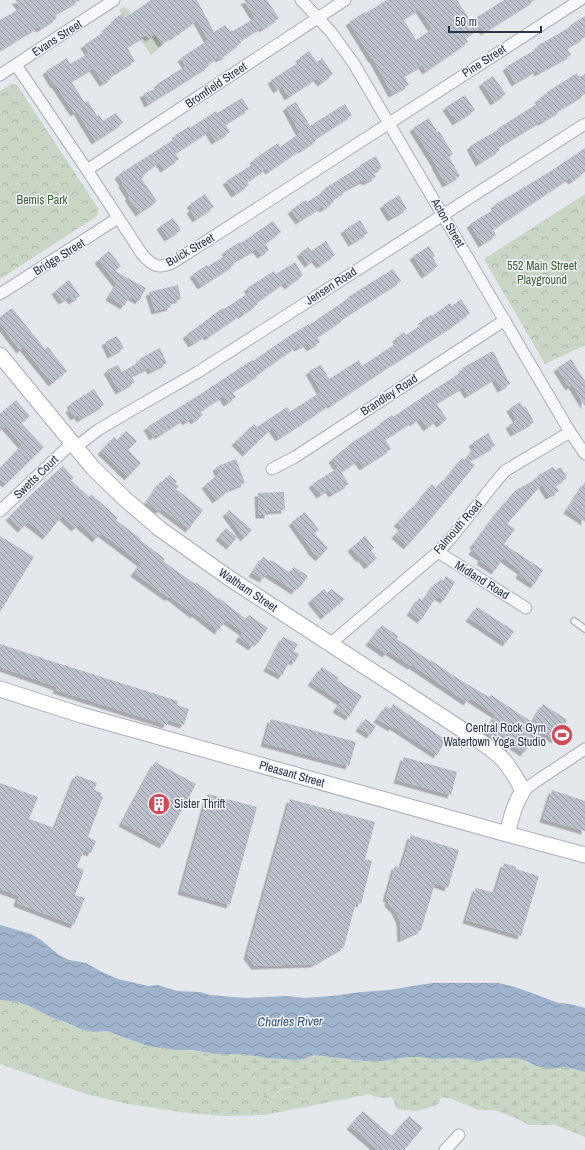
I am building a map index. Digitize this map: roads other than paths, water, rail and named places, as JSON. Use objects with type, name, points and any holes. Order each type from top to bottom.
[{"type":"street","name":"Evans Street","points":[[0,75],[114,0]]},
{"type":"street","name":"Acton Street","points":[[301,0],[331,32],[354,64],[570,432],[585,454]]},
{"type":"street","name":"Bromfield Street","points":[[87,170],[345,0]]},
{"type":"street","name":"Pine Street","points":[[389,123],[580,0]]},
{"type":"street","name":"Buick Street","points":[[16,65],[142,254],[149,262],[157,266],[166,266],[174,262],[389,123]]},
{"type":"street","name":"Jensen Road","points":[[74,445],[130,410],[198,372],[585,124]]},
{"type":"street","name":"Bridge Street","points":[[0,294],[118,218]]},
{"type":"street","name":"Brandley Road","points":[[272,469],[295,456],[505,320]]},
{"type":"street","name":"Waltham Street","points":[[0,355],[74,445],[108,482],[160,529],[229,578],[492,750],[505,761],[523,791]]},
{"type":"street","name":"Falmouth Road","points":[[330,644],[438,552],[452,537],[505,471],[570,432]]},
{"type":"street","name":"Swetts Court","points":[[0,511],[74,445]]},
{"type":"street","name":"Midland Road","points":[[438,552],[526,608]]},
{"type":"street","name":"Pleasant Street","points":[[0,689],[81,715],[585,855]]},
{"type":"street","points":[[507,834],[513,808],[523,791],[585,750]]},
{"type":"street","points":[[445,1150],[459,1135]]},
{"type":"lane","points":[[574,621],[585,629]]},
{"type":"water","name":"Charles River","points":[[0,925],[31,934],[59,955],[69,960],[86,963],[118,979],[148,986],[158,985],[177,991],[200,992],[210,995],[245,998],[288,996],[304,998],[389,990],[432,983],[498,983],[515,987],[559,1003],[585,1008],[585,1072],[565,1067],[551,1069],[537,1066],[521,1059],[512,1058],[488,1059],[480,1061],[457,1058],[433,1059],[408,1057],[383,1061],[364,1061],[314,1055],[305,1059],[295,1060],[267,1058],[243,1054],[217,1054],[148,1046],[107,1031],[93,1032],[81,1029],[18,1002],[0,1000]]},
{"type":"place","name":"Central Rock Gym Watertown Yoga Studio","points":[[562,735]]},
{"type":"place","name":"Sister Thrift","points":[[159,804]]},
{"type":"park label","name":"Bemis Park","points":[[42,200]]},
{"type":"park label","name":"552 Main Street Playground","points":[[542,273]]}]
